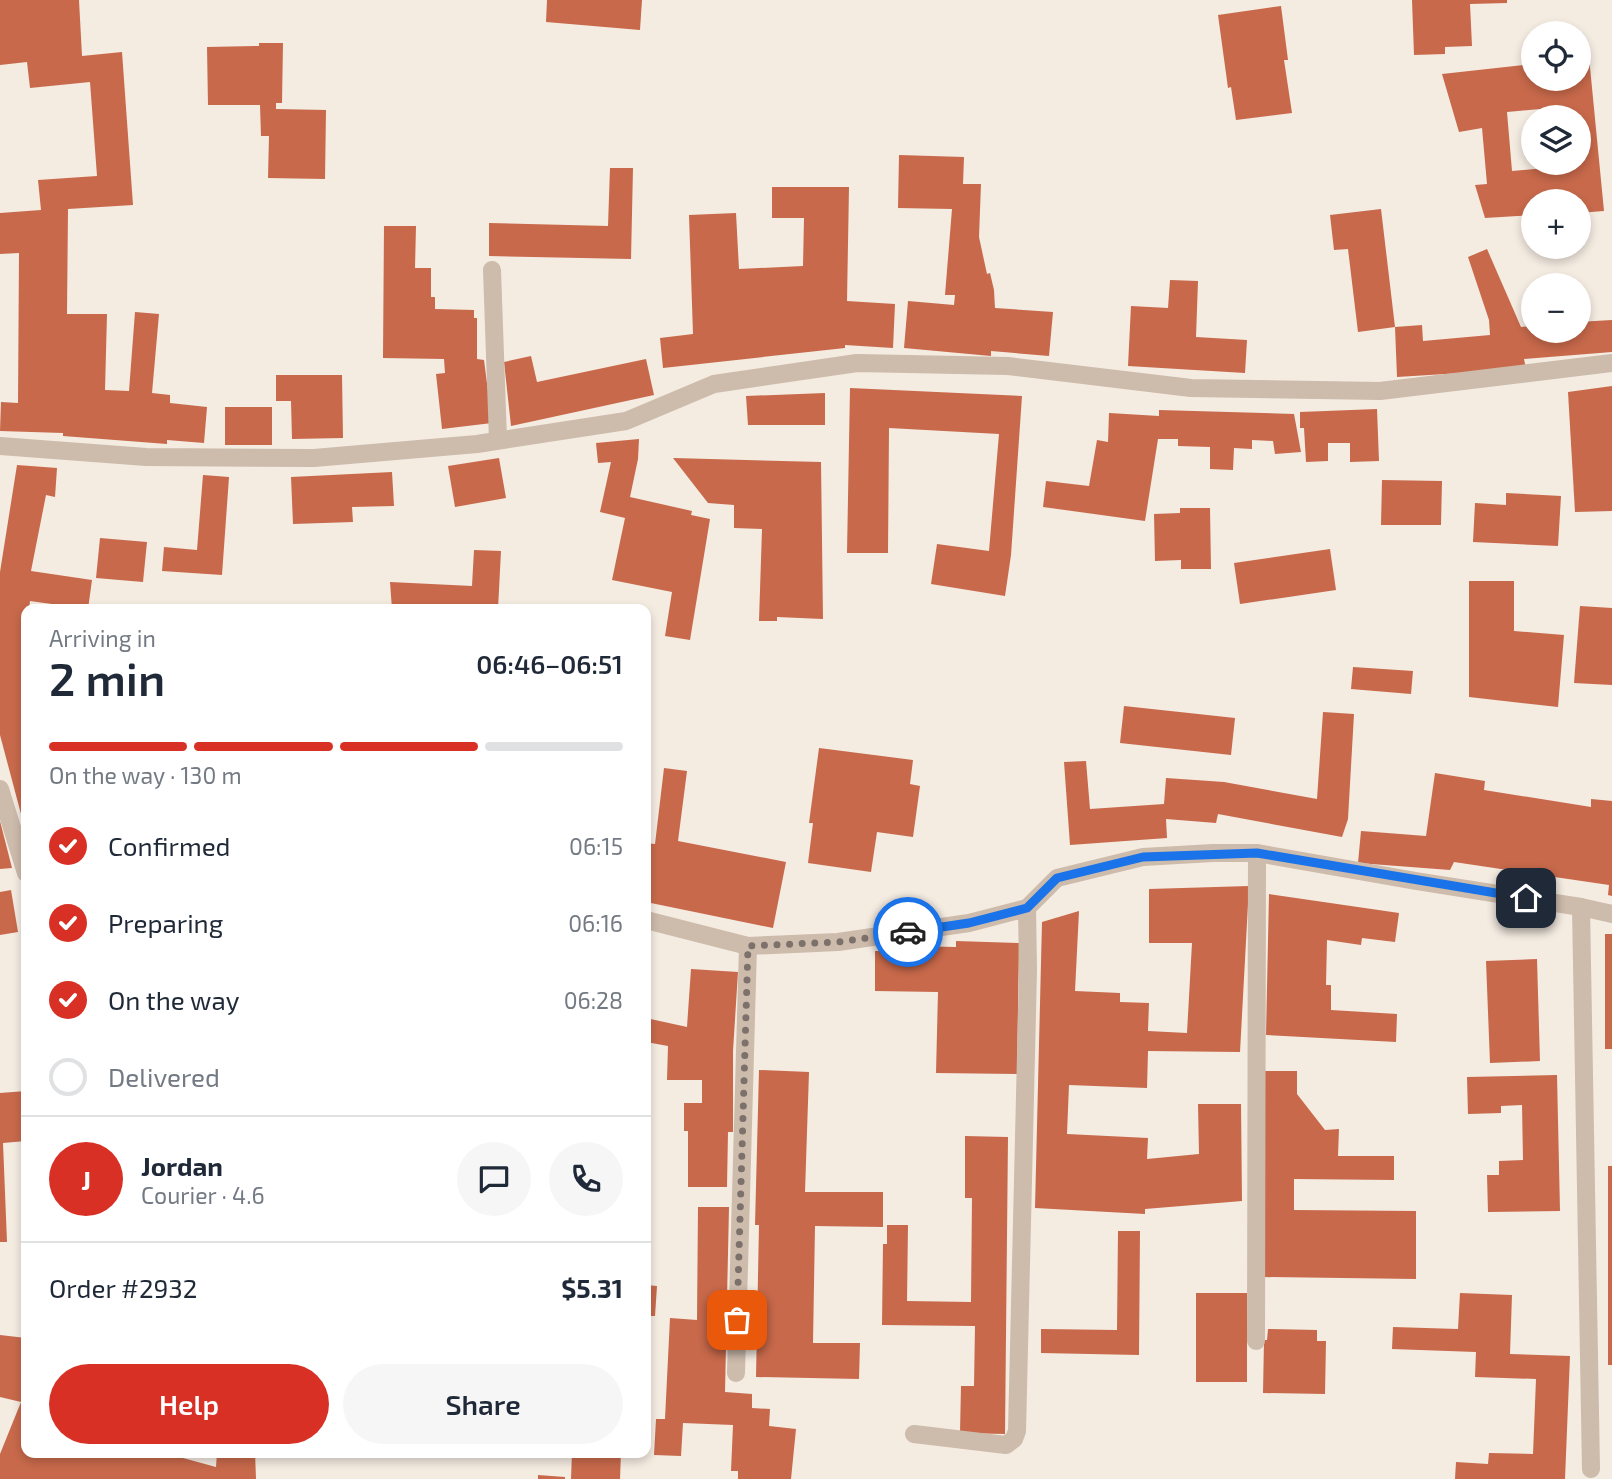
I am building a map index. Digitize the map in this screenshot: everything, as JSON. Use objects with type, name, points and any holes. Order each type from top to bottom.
[{"type":"street","points":[[492,270],[498,440]]},
{"type":"street","points":[[0,446],[146,457],[314,458],[498,440],[626,421],[714,384],[857,363],[1008,366],[1191,388],[1380,391],[1612,363]]},
{"type":"street","points":[[0,789],[21,857]]},
{"type":"street","points":[[1256,1341],[1257,853]]},
{"type":"street","points":[[651,921],[748,946],[838,942],[969,923],[1027,908],[1057,878],[1143,857],[1257,853],[1581,906],[1612,914]]},
{"type":"street","points":[[1581,906],[1591,1469]]},
{"type":"street","points":[[914,1434],[1006,1444],[1014,1439],[1017,1431],[1028,998],[1027,908]]},
{"type":"street","points":[[736,1373],[748,946]]},
{"type":"building","points":[[0,0],[79,0],[82,56],[122,52],[133,205],[68,209],[67,314],[107,314],[105,390],[129,391],[135,312],[159,314],[152,393],[170,395],[170,403],[207,407],[204,443],[167,440],[167,444],[63,436],[63,433],[0,431],[1,402],[18,403],[19,253],[0,254],[0,213],[41,210],[38,180],[97,176],[90,82],[30,88],[27,62],[0,65]]},
{"type":"building","points":[[547,0],[642,0],[640,30],[546,22]]},
{"type":"building","points":[[1412,0],[1507,0],[1507,3],[1470,4],[1472,46],[1445,47],[1445,54],[1414,55]]},
{"type":"building","points":[[1281,6],[1288,60],[1284,60],[1292,113],[1236,120],[1231,87],[1228,88],[1218,15]]},
{"type":"building","points":[[259,43],[283,43],[282,103],[276,103],[276,109],[326,110],[325,179],[268,178],[269,136],[261,136],[260,105],[208,105],[207,47],[259,46]]},
{"type":"building","points":[[1521,65],[1521,91],[1591,91],[1591,78],[1604,211],[1591,212],[1591,189],[1521,189],[1521,216],[1485,218],[1475,185],[1487,184],[1482,128],[1459,132],[1442,74]]},
{"type":"building","points":[[899,155],[964,157],[963,184],[981,184],[979,237],[987,274],[990,273],[994,290],[995,308],[1053,312],[1049,356],[991,351],[991,356],[904,348],[908,301],[954,305],[955,295],[945,295],[952,209],[898,208]]},
{"type":"building","points":[[610,168],[633,168],[631,259],[489,256],[489,223],[608,226]]},
{"type":"building","points":[[772,187],[849,187],[847,301],[895,304],[893,348],[845,345],[845,348],[663,368],[660,338],[693,334],[689,215],[736,213],[739,269],[803,266],[804,218],[772,218]]},
{"type":"building","points":[[1381,209],[1395,327],[1358,332],[1348,249],[1334,250],[1330,215]]},
{"type":"building","points":[[384,226],[416,226],[415,268],[431,268],[431,297],[435,297],[435,309],[474,310],[474,318],[477,318],[477,359],[484,360],[492,423],[442,429],[436,374],[445,373],[444,359],[383,358]]},
{"type":"building","points":[[1487,249],[1521,327],[1521,343],[1591,343],[1591,321],[1612,320],[1612,352],[1524,359],[1526,369],[1397,377],[1395,327],[1422,325],[1423,341],[1490,335],[1489,320],[1468,257]]},
{"type":"building","points":[[1170,280],[1198,281],[1196,337],[1247,340],[1245,373],[1128,366],[1131,306],[1168,308]]},
{"type":"building","points":[[531,356],[537,382],[646,359],[654,395],[511,426],[504,362]]},
{"type":"building","points":[[276,375],[342,375],[343,438],[292,439],[291,401],[276,401]]},
{"type":"building","points":[[1612,386],[1612,511],[1575,512],[1568,392]]},
{"type":"building","points":[[850,388],[1022,396],[1011,555],[1005,596],[931,584],[937,544],[989,551],[999,434],[889,428],[888,553],[847,553]]},
{"type":"building","points":[[825,393],[825,425],[748,425],[746,396]]},
{"type":"building","points":[[225,407],[272,407],[272,445],[225,445]]},
{"type":"building","points":[[1377,409],[1379,461],[1350,462],[1350,443],[1328,443],[1328,461],[1306,462],[1300,412]]},
{"type":"building","points":[[1159,410],[1294,414],[1301,452],[1275,454],[1273,441],[1252,440],[1252,449],[1234,448],[1233,470],[1210,469],[1210,447],[1178,446],[1178,439],[1158,439],[1145,521],[1043,507],[1046,481],[1089,486],[1097,440],[1108,442],[1109,413],[1159,416]]},
{"type":"building","points":[[639,439],[630,497],[692,511],[691,515],[710,519],[690,640],[665,636],[672,592],[612,580],[625,518],[600,512],[611,462],[598,463],[596,443]]},
{"type":"building","points":[[499,458],[506,498],[455,507],[448,466]]},
{"type":"building","points":[[673,458],[821,462],[823,619],[777,617],[777,621],[759,621],[762,529],[734,528],[734,505],[708,503]]},
{"type":"building","points":[[17,465],[57,468],[55,497],[46,495],[31,571],[92,580],[89,604],[30,601],[30,604],[21,604],[21,814],[0,735],[0,572]]},
{"type":"building","points":[[392,472],[394,506],[352,507],[353,522],[293,524],[291,477]]},
{"type":"building","points":[[203,475],[229,477],[222,575],[162,571],[164,547],[197,550]]},
{"type":"building","points":[[1382,480],[1442,481],[1441,525],[1381,525]]},
{"type":"building","points":[[1506,493],[1561,496],[1558,546],[1473,542],[1475,503],[1506,505]]},
{"type":"building","points":[[1180,508],[1210,508],[1211,569],[1181,569],[1181,560],[1155,561],[1154,514],[1180,513]]},
{"type":"building","points":[[100,538],[147,542],[143,582],[96,578]]},
{"type":"building","points":[[1330,549],[1336,590],[1240,604],[1234,563]]},
{"type":"building","points":[[474,550],[501,551],[498,604],[392,604],[390,582],[472,586]]},
{"type":"building","points":[[1469,581],[1514,581],[1514,631],[1564,635],[1558,707],[1469,697]]},
{"type":"building","points":[[1580,606],[1612,608],[1612,685],[1574,683]]},
{"type":"building","points":[[1353,667],[1413,671],[1411,694],[1351,689]]},
{"type":"building","points":[[1124,706],[1235,718],[1231,755],[1120,743]]},
{"type":"building","points":[[1323,712],[1354,714],[1348,819],[1342,837],[1218,814],[1216,823],[1166,819],[1167,838],[1070,845],[1064,762],[1086,761],[1090,809],[1164,804],[1166,778],[1224,782],[1317,799]]},
{"type":"building","points":[[819,748],[913,760],[910,784],[920,786],[913,837],[877,832],[871,872],[808,863],[813,823],[809,823]]},
{"type":"building","points":[[664,768],[687,771],[678,841],[786,862],[773,928],[651,903],[651,844],[655,844]]},
{"type":"building","points":[[1435,773],[1485,781],[1484,790],[1591,807],[1591,799],[1612,801],[1612,896],[1608,895],[1609,885],[1454,862],[1450,870],[1358,863],[1361,831],[1426,836]]},
{"type":"building","points":[[0,821],[12,868],[0,869]]},
{"type":"building","points":[[1249,886],[1240,1052],[1148,1051],[1147,1088],[1069,1085],[1067,1134],[1148,1138],[1147,1159],[1199,1154],[1198,1104],[1241,1104],[1242,1201],[1145,1209],[1145,1214],[1035,1208],[1042,922],[1079,911],[1075,991],[1120,993],[1120,1002],[1149,1003],[1148,1031],[1187,1033],[1192,943],[1149,943],[1149,889]]},
{"type":"building","points":[[11,890],[18,932],[0,935],[0,892]]},
{"type":"building","points":[[1269,894],[1399,913],[1395,942],[1362,938],[1361,945],[1327,940],[1326,985],[1331,985],[1331,1010],[1397,1014],[1396,1042],[1266,1035]]},
{"type":"building","points":[[1605,934],[1612,934],[1612,1049],[1605,1049]]},
{"type":"building","points":[[956,941],[1019,943],[1017,1074],[936,1073],[938,992],[875,991],[875,951],[913,951],[913,946],[956,947]]},
{"type":"building","points":[[1537,959],[1540,1061],[1490,1063],[1486,961]]},
{"type":"building","points":[[691,969],[738,972],[733,1051],[733,1132],[728,1132],[727,1187],[688,1187],[688,1131],[684,1131],[684,1103],[702,1103],[702,1080],[667,1080],[668,1046],[651,1043],[651,1019],[687,1027]]},
{"type":"building","points":[[759,1070],[809,1072],[805,1192],[883,1192],[883,1227],[815,1226],[813,1343],[860,1343],[859,1379],[756,1377],[759,1225],[755,1225]]},
{"type":"building","points":[[1265,1071],[1297,1071],[1297,1094],[1325,1130],[1339,1129],[1338,1156],[1394,1156],[1394,1180],[1294,1179],[1294,1210],[1416,1211],[1416,1279],[1262,1277]]},
{"type":"building","points":[[1557,1075],[1560,1211],[1488,1212],[1487,1175],[1499,1175],[1499,1161],[1523,1160],[1522,1105],[1501,1106],[1501,1113],[1468,1114],[1467,1077]]},
{"type":"building","points":[[21,1091],[21,1141],[3,1143],[7,1242],[0,1242],[0,1093]]},
{"type":"building","points":[[965,1136],[1008,1137],[1005,1434],[960,1433],[961,1386],[974,1386],[975,1326],[882,1325],[883,1244],[887,1244],[887,1225],[908,1225],[907,1301],[971,1302],[972,1198],[965,1198]]},
{"type":"building","points":[[1608,1166],[1612,1166],[1612,1365],[1608,1365]]},
{"type":"building","points":[[698,1207],[729,1207],[725,1392],[752,1394],[752,1408],[770,1409],[769,1426],[796,1429],[791,1479],[738,1479],[738,1471],[731,1471],[733,1425],[683,1423],[681,1456],[654,1455],[656,1419],[665,1419],[670,1318],[697,1320]]},
{"type":"building","points":[[1118,1231],[1140,1231],[1139,1355],[1041,1353],[1041,1329],[1117,1330]]},
{"type":"building","points":[[651,1285],[657,1286],[655,1316],[651,1316]]},
{"type":"building","points":[[1196,1293],[1247,1293],[1247,1382],[1196,1382]]},
{"type":"building","points":[[1460,1293],[1512,1295],[1510,1354],[1570,1356],[1565,1479],[1455,1479],[1456,1462],[1488,1464],[1489,1453],[1533,1454],[1536,1379],[1475,1377],[1476,1352],[1392,1349],[1393,1327],[1458,1329]]},
{"type":"building","points":[[1268,1329],[1317,1330],[1317,1341],[1326,1341],[1325,1394],[1263,1393],[1264,1340],[1267,1340]]},
{"type":"building","points":[[0,1335],[21,1337],[21,1402],[0,1397]]},
{"type":"building","points":[[21,1402],[21,1458],[183,1458],[216,1467],[217,1458],[255,1458],[256,1479],[0,1479],[0,1454]]},
{"type":"building","points":[[572,1458],[621,1458],[620,1479],[571,1479]]},
{"type":"building","points":[[538,1475],[565,1477],[565,1479],[538,1479]]},
{"type":"way so far","points":[[737,1320],[748,946],[838,942],[908,932]]},
{"type":"route","points":[[908,932],[969,923],[1027,908],[1057,878],[1143,857],[1213,853],[1257,853],[1526,898]]}]
